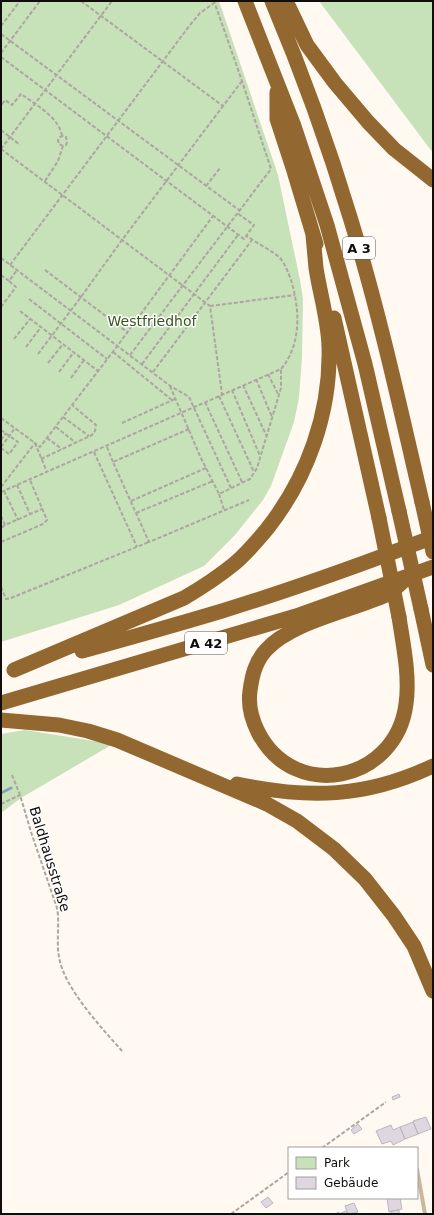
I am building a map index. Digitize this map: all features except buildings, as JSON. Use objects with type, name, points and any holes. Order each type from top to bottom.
[{"type":"highway","name":"A 3","points":[[245,1],[294,126],[327,225],[365,364],[433,665]]},
{"type":"highway","name":"A 3","points":[[272,1],[317,117],[350,218],[388,356],[433,552]]},
{"type":"highway","points":[[286,1],[308,45],[335,83],[368,122],[394,149],[433,180]]},
{"type":"highway","points":[[277,81],[277,119],[324,272],[379,518],[399,617],[406,663],[406,704],[400,726],[383,753],[364,768],[352,773],[338,776],[315,775],[288,765],[272,753],[265,745],[256,727],[250,706],[252,675],[260,657],[265,650],[282,636],[301,627],[388,595],[409,576]]},
{"type":"highway","points":[[8,672],[184,598],[208,584],[235,564],[277,516],[295,487],[310,456],[323,409],[327,385],[328,332],[324,302],[316,268],[313,235]]},
{"type":"highway","name":"A 42","points":[[8,672],[221,611],[335,574],[433,537]]},
{"type":"highway","name":"A 42","points":[[1,703],[296,616],[433,566]]},
{"type":"highway","points":[[1,720],[59,725],[88,731],[117,740],[267,804],[297,821],[334,849],[365,879],[394,916],[414,946],[433,991]]},
{"type":"highway","points":[[209,779],[278,792],[309,794],[339,793],[386,784],[403,779],[433,766]]},
{"type":"lane","points":[[418,1176],[425,1214]]},
{"type":"path","points":[[1,26],[20,1]]},
{"type":"path","points":[[1,53],[40,1]]},
{"type":"path","points":[[81,1],[223,106]]},
{"type":"path","points":[[112,1],[1,149],[210,306],[222,394]]},
{"type":"path","points":[[10,265],[162,61],[200,13],[214,2],[271,169],[130,355]]},
{"type":"path","points":[[1,34],[239,210]]},
{"type":"path","points":[[1,57],[244,239],[254,225],[237,213]]},
{"type":"path","points":[[38,354],[242,81]]},
{"type":"path","points":[[1,104],[6,100],[12,105],[21,94],[59,125],[62,136],[66,137],[68,140],[66,145],[63,146],[58,161],[44,182]]},
{"type":"path","points":[[1,130],[20,145]]},
{"type":"path","points":[[62,136],[59,138],[58,142],[63,146]]},
{"type":"path","points":[[206,186],[220,168]]},
{"type":"path","points":[[1,418],[40,447],[118,346],[213,216]]},
{"type":"path","points":[[142,364],[239,235]]},
{"type":"path","points":[[1,492],[281,369],[291,355],[296,336],[297,307],[295,295],[289,273],[280,258],[247,236]]},
{"type":"path","points":[[153,372],[253,240]]},
{"type":"path","points":[[1,258],[169,385],[189,397],[231,488]]},
{"type":"path","points":[[1,263],[4,260]]},
{"type":"path","points":[[9,281],[17,270]]},
{"type":"path","points":[[45,270],[128,332]]},
{"type":"path","points":[[1,275],[16,287],[1,306]]},
{"type":"path","points":[[210,306],[295,295]]},
{"type":"path","points":[[28,299],[108,359]]},
{"type":"path","points":[[20,311],[98,371]]},
{"type":"path","points":[[14,339],[30,319]]},
{"type":"path","points":[[26,347],[41,327]]},
{"type":"path","points":[[48,363],[63,344]]},
{"type":"path","points":[[59,372],[74,352]]},
{"type":"path","points":[[113,352],[172,400]]},
{"type":"path","points":[[71,378],[84,360]]},
{"type":"path","points":[[219,494],[250,479],[258,468],[281,388],[281,369]]},
{"type":"path","points":[[268,374],[279,396]]},
{"type":"path","points":[[256,379],[272,417]]},
{"type":"path","points":[[169,385],[219,494],[224,510]]},
{"type":"path","points":[[243,385],[267,437]]},
{"type":"path","points":[[232,390],[261,457]]},
{"type":"path","points":[[219,396],[254,472]]},
{"type":"path","points":[[122,423],[175,398]]},
{"type":"path","points":[[205,402],[242,482]]},
{"type":"path","points":[[41,459],[76,443],[95,431],[96,424],[72,405]]},
{"type":"path","points":[[63,417],[89,436]]},
{"type":"path","points":[[56,427],[76,443]]},
{"type":"path","points":[[1,430],[6,433],[10,436],[18,442],[9,454],[1,448],[10,436],[15,428]]},
{"type":"path","points":[[113,462],[189,429]]},
{"type":"path","points":[[1,440],[6,433]]},
{"type":"path","points":[[47,438],[62,449]]},
{"type":"path","points":[[35,443],[47,472]]},
{"type":"path","points":[[1,487],[35,443]]},
{"type":"path","points":[[107,446],[149,542]]},
{"type":"path","points":[[94,452],[137,547]]},
{"type":"path","points":[[131,500],[206,468]]},
{"type":"path","points":[[1,542],[43,524],[47,520],[30,480]]},
{"type":"path","points":[[136,513],[213,481]]},
{"type":"path","points":[[17,485],[30,514]]},
{"type":"path","points":[[4,491],[18,520]]},
{"type":"path","points":[[1,587],[6,599],[11,598],[249,500]]},
{"type":"path","points":[[1,528],[42,509]]},
{"type":"path","points":[[1,516],[5,525]]},
{"type":"path","name":"Baldhausstraße","points":[[12,775],[57,908],[59,919],[59,956],[65,975],[88,1012],[122,1051]]},
{"type":"path","points":[[1,804],[20,795]]},
{"type":"path","points":[[323,1147],[386,1102]]},
{"type":"path","points":[[231,1214],[288,1173]]},
{"type":"green space","name":"Westfriedhof","points":[[1,1],[219,1],[278,175],[303,299],[302,357],[299,398],[294,422],[271,486],[263,500],[235,535],[204,566],[119,605],[1,642]]},
{"type":"green space","points":[[319,1],[433,1],[433,153]]},
{"type":"green space","points":[[25,730],[113,744],[21,798],[1,813],[1,734]]},
{"type":"waterway","points":[[1,793],[11,788]]}]
